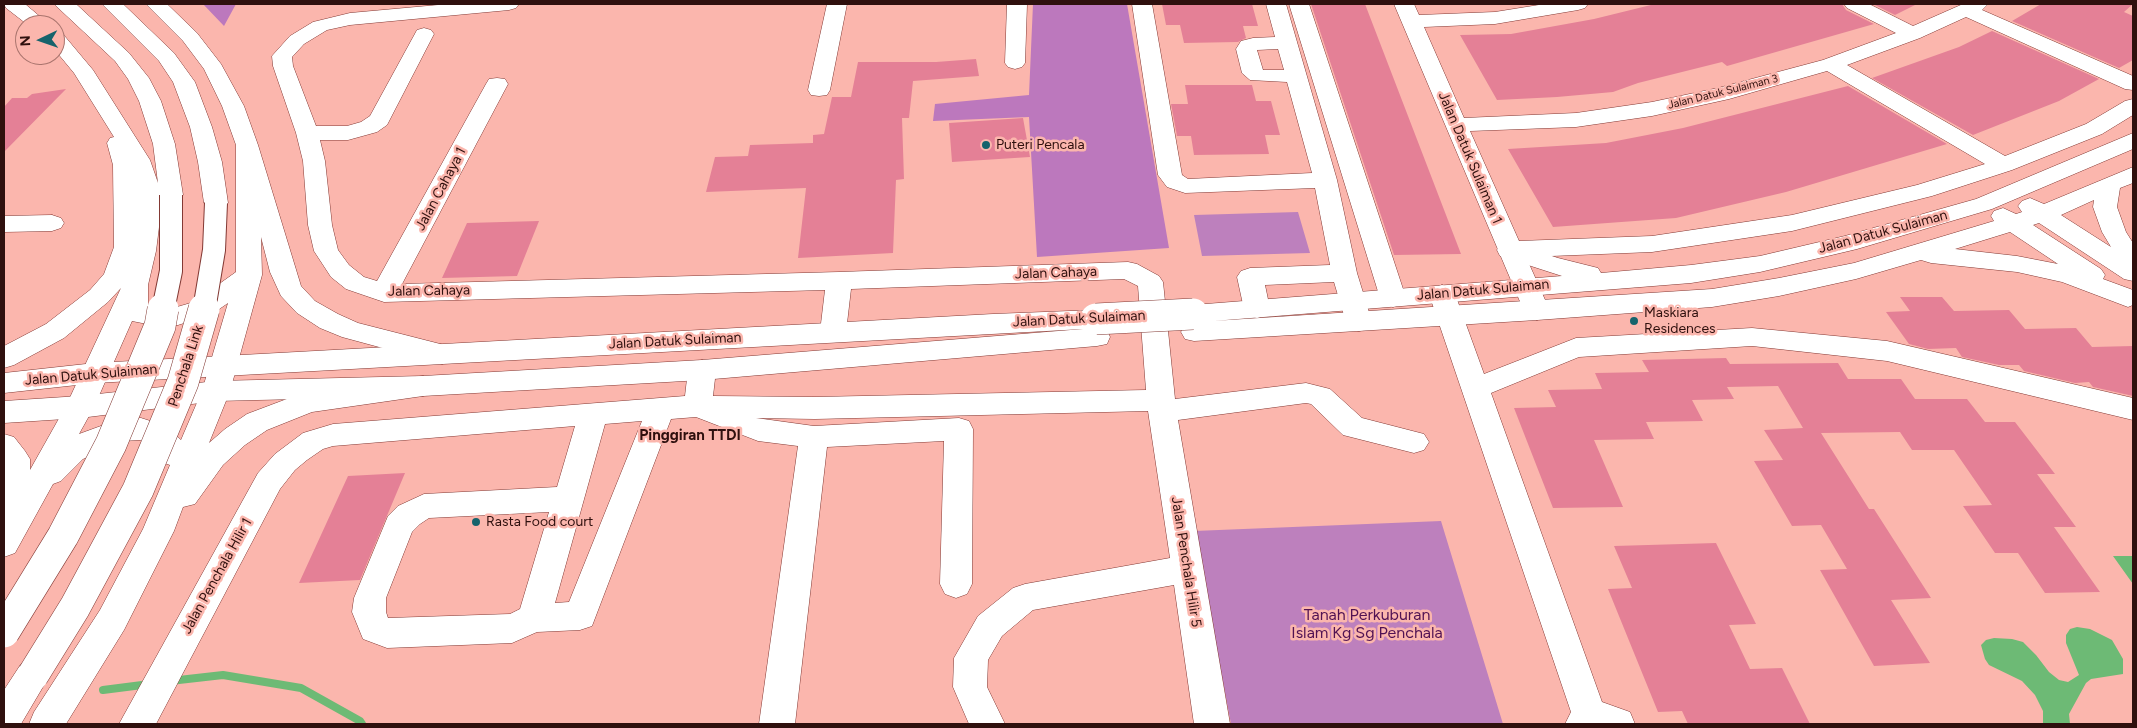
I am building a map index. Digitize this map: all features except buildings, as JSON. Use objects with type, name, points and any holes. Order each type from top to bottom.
[{"type":"main road","points":[[13,4],[27,15]]},
{"type":"main road","points":[[4,632],[63,536],[111,444],[160,326],[171,271],[171,195],[164,144],[150,101],[138,78],[122,57],[82,18],[64,4]]},
{"type":"main road","name":"Penchala Link","points":[[4,720],[75,607],[138,490],[184,382],[206,302],[214,250],[216,203],[210,162],[201,128],[184,82],[167,57],[112,4]]},
{"type":"main road","points":[[156,4],[190,37],[214,68],[233,106],[247,146],[283,272],[290,290],[306,307],[329,321],[351,330],[442,354]]},
{"type":"main road","name":"Jalan Cahaya","points":[[509,4],[350,19],[320,26],[297,40],[282,56],[283,66],[307,134],[314,161],[320,225],[326,251],[340,272],[355,283],[384,293],[839,281],[1128,270],[1150,282],[1162,405]]},
{"type":"main road","points":[[819,90],[836,4]]},
{"type":"main road","points":[[1015,63],[1017,4]]},
{"type":"main road","points":[[1142,4],[1170,174],[1175,182],[1185,186],[1325,180]]},
{"type":"main road","points":[[1276,4],[1325,180],[1344,273],[1356,312]]},
{"type":"main road","points":[[1299,4],[1393,298]]},
{"type":"main road","points":[[1408,12],[1495,18],[1578,4]]},
{"type":"main road","points":[[1854,4],[1913,34]]},
{"type":"main road","points":[[1972,7],[2133,84]]},
{"type":"main road","name":"Jalan Datuk Sulaiman 3","points":[[1457,126],[1576,120],[1652,109],[1722,94],[1830,64],[1913,34],[1972,7]]},
{"type":"main road","name":"Jalan Datuk Sulaiman 1","points":[[1408,12],[1537,311]]},
{"type":"main road","points":[[307,134],[348,133],[369,127],[380,120],[424,34]]},
{"type":"main road","points":[[1287,43],[1248,45],[1246,48],[1252,73],[1257,76],[1296,76]]},
{"type":"main road","points":[[4,544],[32,490],[80,407],[135,286],[144,251],[148,219],[147,187],[139,160],[83,70],[65,49]]},
{"type":"main road","points":[[1830,64],[2004,165]]},
{"type":"main road","name":"Jalan Cahaya 1","points":[[384,293],[497,84]]},
{"type":"main road","points":[[1510,250],[1652,244],[1792,223],[1924,191],[2004,165],[2094,129],[2133,106]]},
{"type":"main road","points":[[4,358],[55,331],[100,296],[116,277],[126,247],[124,165],[108,108]]},
{"type":"main road","name":"Jalan Datuk Sulaiman","points":[[4,412],[80,407],[219,378],[442,354],[833,332],[1096,328],[1193,323],[1446,305],[1526,287],[1691,274],[1760,264],[1848,243],[1984,204],[2012,194],[2133,140]]},
{"type":"main road","points":[[46,724],[112,620],[158,531],[219,378],[249,275],[247,146]]},
{"type":"main road","name":"Jalan Datuk Sulaiman","points":[[1193,323],[1257,309],[1356,312],[1393,298],[1446,305],[1537,311],[1712,298],[1778,287],[1856,270],[1914,254],[2042,214],[2133,174]]},
{"type":"main road","points":[[2108,185],[2105,207],[2114,232],[2133,262]]},
{"type":"main road","points":[[2012,194],[2133,273]]},
{"type":"main road","points":[[1984,204],[2131,300]]},
{"type":"main road","points":[[4,224],[52,223]]},
{"type":"main road","points":[[1510,250],[1577,272],[1624,279]]},
{"type":"main road","points":[[1914,254],[1975,258],[2017,264],[2068,275],[2131,300]]},
{"type":"main road","points":[[1257,309],[1250,277],[1344,273]]},
{"type":"main road","points":[[135,286],[134,306],[140,314],[157,317],[178,316],[203,308],[249,275]]},
{"type":"main road","points":[[833,332],[839,281]]},
{"type":"main road","points":[[1446,305],[1597,721]]},
{"type":"main road","name":"Jalan Datuk Sulaiman","points":[[4,383],[95,373],[423,386],[702,370],[1096,328]]},
{"type":"main road","points":[[1476,388],[1576,348],[1752,337],[1887,351],[2133,409]]},
{"type":"main road","points":[[698,406],[702,370]]},
{"type":"main road","points":[[158,531],[213,457],[235,437],[257,422],[308,402],[423,386]]},
{"type":"main road","points":[[534,618],[594,415],[660,411],[698,406],[825,408],[1162,405],[1306,393],[1320,396],[1353,427],[1414,442]]},
{"type":"main road","name":"Jalan Penchala Hilir 5","points":[[1162,405],[1186,569],[1212,724]]},
{"type":"main road","points":[[698,406],[758,430],[814,437],[959,429],[956,584]]},
{"type":"main road","points":[[569,500],[424,506],[409,515],[399,525],[370,598],[369,612],[375,629],[387,633],[512,628],[534,618],[580,616],[660,411]]},
{"type":"main road","name":"Jalan Penchala Hilir 1","points":[[144,711],[270,482],[285,462],[313,441],[333,435],[350,433],[594,415]]},
{"type":"main road","points":[[32,490],[73,451],[98,438],[120,430],[141,429],[156,434],[168,444],[178,484]]},
{"type":"main road","points":[[777,724],[814,437]]},
{"type":"main road","points":[[4,445],[15,459],[14,490],[4,530]]},
{"type":"main road","points":[[987,724],[970,687],[971,658],[990,626],[1025,598],[1186,569]]},
{"type":"green space","points":[[1298,212],[1310,253],[1202,256],[1194,215]]},
{"type":"green space","name":"Tanah Perkuburan Islam Kg Sg Penchala","points":[[1441,521],[1503,724],[1231,724],[1194,531]]},
{"type":"shaded area","points":[[203,4],[236,4],[224,26]]},
{"type":"shaded area","points":[[1033,4],[1127,4],[1169,248],[1037,257],[1029,117],[933,121],[935,104],[1029,95]]},
{"type":"shaded area","points":[[2113,556],[2133,556],[2133,584]]},
{"type":"shaded area","points":[[2077,627],[2090,629],[2112,640],[2123,659],[2123,674],[2091,679],[2086,683],[2069,714],[2070,724],[2043,724],[2043,711],[2035,695],[2022,681],[1989,665],[1981,645],[1986,640],[1994,638],[2023,642],[2049,672],[2059,680],[2068,682],[2079,675],[2066,643],[2066,635],[2070,629]]},
{"type":"waterway","points":[[170,681],[223,675],[301,688],[360,721],[362,724]]},
{"type":"waterway","points":[[103,690],[150,684]]},
{"type":"place","name":"Puteri Pencala","points":[[986,145]]},
{"type":"place","name":"Maskiara Residences","points":[[1634,321]]},
{"type":"place","name":"Rasta Food court","points":[[476,522]]},
{"type":"district","name":"Pinggiran TTDI","points":[[690,436]]}]
